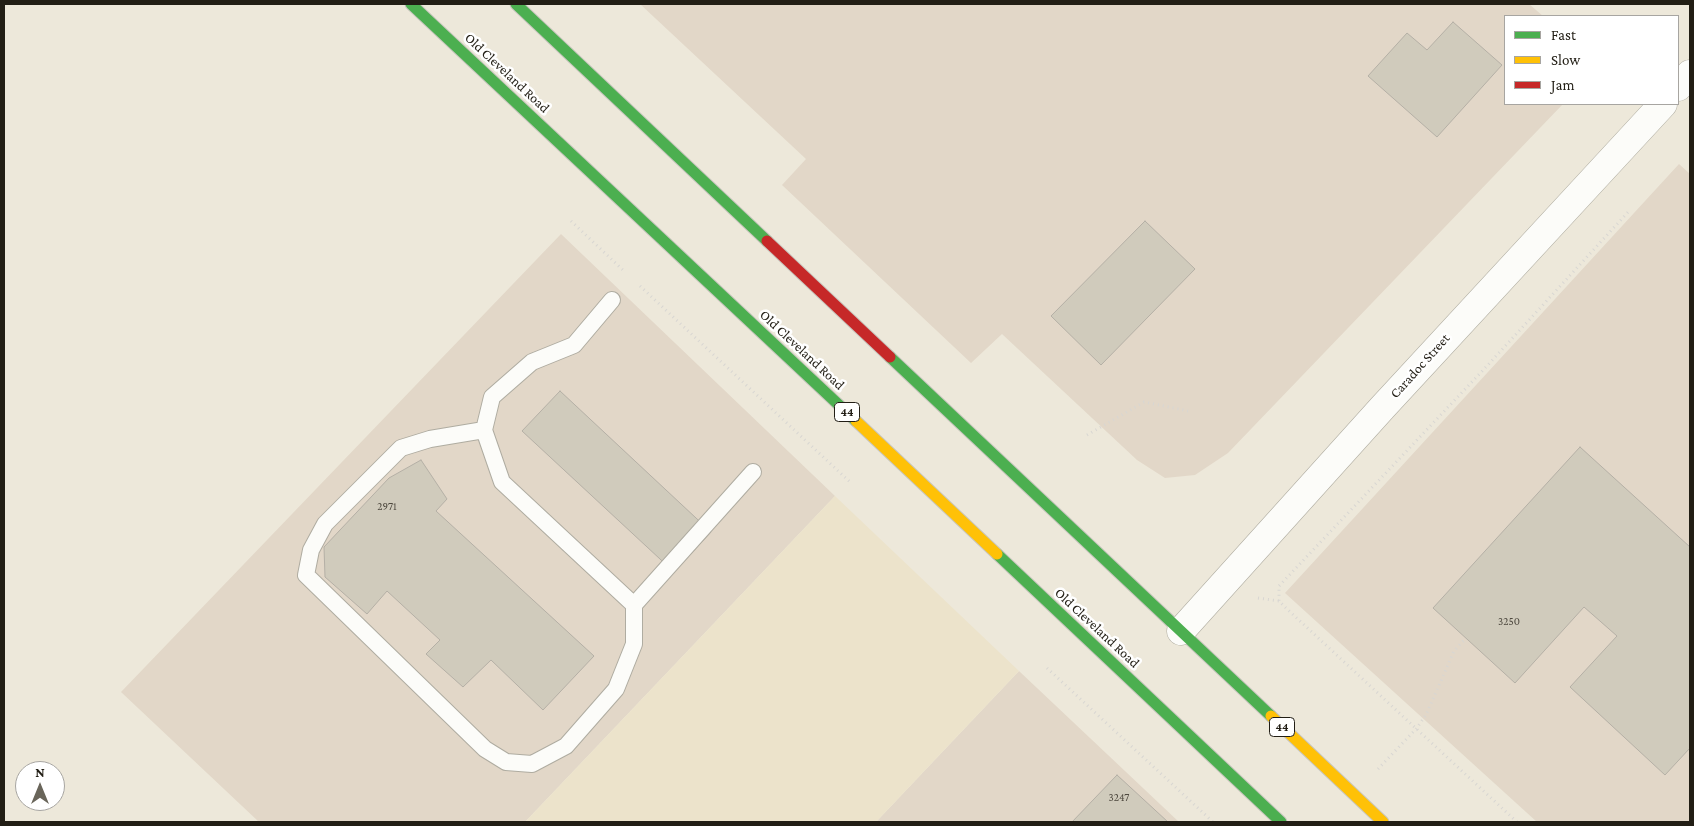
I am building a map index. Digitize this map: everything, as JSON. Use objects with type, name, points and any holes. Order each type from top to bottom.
[{"type":"main road","name":"Old Cleveland Road","points":[[411,4],[1281,822]]},
{"type":"main road","name":"44","points":[[516,4],[1383,822]]},
{"type":"street","points":[[1679,86],[1690,74]]},
{"type":"street","name":"Caradoc Street","points":[[1181,631],[1395,394],[1661,105]]},
{"type":"lane","points":[[612,300],[574,344],[532,362],[492,397],[484,430],[502,482],[634,605]]},
{"type":"lane","points":[[484,430],[430,439],[401,448],[326,524],[311,550],[306,575],[485,749],[506,762],[532,764],[566,746],[616,689],[634,644],[634,605],[753,472]]},
{"type":"path","points":[[1517,822],[1283,605],[1279,601],[1280,586],[1480,375],[1630,210]]},
{"type":"path","points":[[571,221],[626,273]]},
{"type":"path","points":[[633,280],[850,482]]},
{"type":"path","points":[[1087,435],[1144,402],[1188,411]]},
{"type":"path","points":[[1354,795],[1416,729],[1426,715],[1454,651],[1466,638]]},
{"type":"path","points":[[1047,668],[1213,822]]},
{"type":"shaded area","points":[[640,4],[1529,4],[1542,15],[1504,15],[1504,105],[1562,105],[1228,453],[1195,475],[1165,478],[1137,460],[1002,334],[971,363],[782,185],[806,159]]},
{"type":"shaded area","points":[[1679,164],[1690,174],[1690,822],[1537,822],[1285,593]]},
{"type":"shaded area","points":[[561,234],[835,496],[525,822],[259,822],[121,692]]},
{"type":"shaded area","points":[[835,496],[1019,671],[876,822],[525,822]]},
{"type":"shaded area","points":[[1019,671],[1179,822],[876,822]]},
{"type":"building","points":[[1453,22],[1502,65],[1437,137],[1368,76],[1407,33],[1427,50]]},
{"type":"building","points":[[1145,221],[1195,269],[1101,365],[1051,316]]},
{"type":"building","points":[[560,391],[711,532],[674,572],[522,431]]},
{"type":"building","points":[[1580,447],[1690,547],[1690,748],[1665,775],[1570,687],[1617,636],[1584,607],[1515,683],[1433,608]]},
{"type":"building","points":[[421,460],[447,499],[436,511],[594,656],[543,710],[491,660],[463,687],[426,654],[440,640],[387,591],[367,614],[325,577],[324,547],[389,478]]},
{"type":"building","points":[[1117,775],[1168,822],[1072,822]]},
{"type":"traffic: fast","points":[[411,4],[856,421]]},
{"type":"traffic: fast","points":[[516,4],[767,241]]},
{"type":"traffic: fast","points":[[890,357],[1271,716]]},
{"type":"traffic: fast","points":[[997,554],[1281,822]]},
{"type":"traffic: slow","points":[[856,421],[997,554]]},
{"type":"traffic: slow","points":[[1271,716],[1383,822]]},
{"type":"traffic: jam","points":[[767,241],[890,357]]}]
